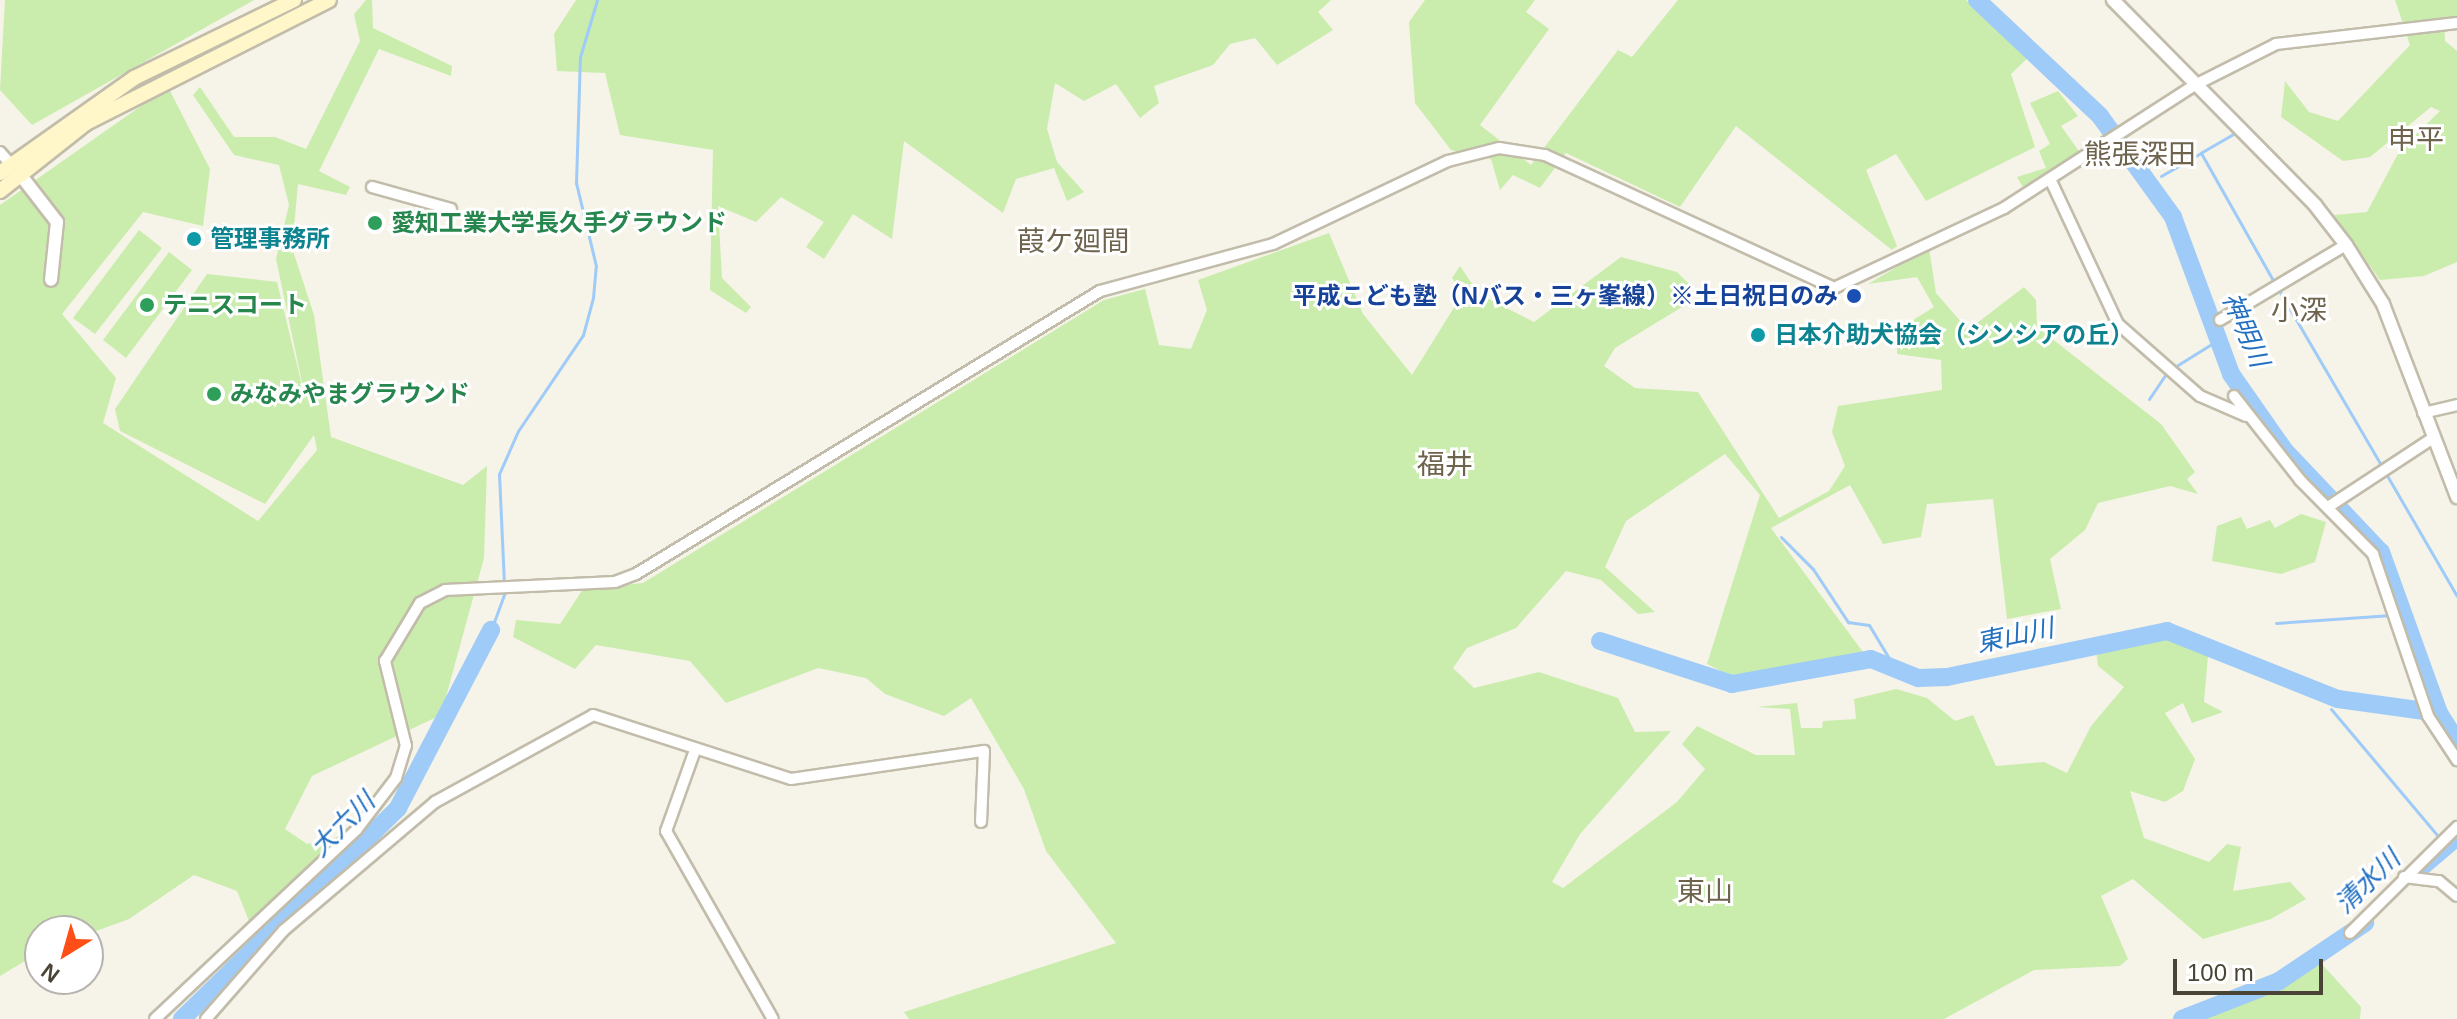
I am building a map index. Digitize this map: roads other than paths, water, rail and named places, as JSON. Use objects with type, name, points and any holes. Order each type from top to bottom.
[{"type":"main road","points":[[0,191],[7,165],[134,78],[294,0]]},
{"type":"main road","points":[[7,165],[329,0]]},
{"type":"street","points":[[2113,0],[2346,245],[2383,304],[2430,440],[2457,497]]},
{"type":"street","points":[[155,1019],[381,801],[405,761],[385,661],[399,630],[420,603],[445,590],[485,585],[615,582],[636,574],[1100,291],[1273,244],[1474,152],[1545,155],[1834,288],[2050,179],[2195,85],[2311,35],[2457,23]]},
{"type":"street","points":[[7,165],[57,222],[51,280]]},
{"type":"street","points":[[2050,179],[2118,324],[2200,396],[2246,416]]},
{"type":"street","points":[[372,187],[451,209]]},
{"type":"street","points":[[2220,320],[2346,245]]},
{"type":"street","points":[[2234,396],[2246,416],[2331,503],[2381,569],[2428,716],[2457,760]]},
{"type":"street","points":[[2423,413],[2457,405]]},
{"type":"street","points":[[2331,503],[2430,440]]},
{"type":"street","points":[[206,1019],[284,930],[435,802],[515,763],[574,720],[614,720],[694,753],[791,779],[984,751],[981,822]]},
{"type":"street","points":[[694,753],[666,831],[773,1019]]},
{"type":"street","points":[[2350,933],[2457,827]]},
{"type":"street","points":[[2404,877],[2439,881],[2457,896]]},
{"type":"waterway","points":[[504,584],[499,474],[518,431],[583,335],[593,298],[596,266],[576,183],[580,57],[597,0]]},
{"type":"waterway","name":"神明川","points":[[1977,0],[2100,116],[2173,217],[2231,374],[2285,451],[2381,552],[2439,713],[2457,742]]},
{"type":"waterway","points":[[2235,133],[2201,153],[2275,284]]},
{"type":"waterway","points":[[2161,176],[2201,153]]},
{"type":"waterway","points":[[2280,292],[2381,465]]},
{"type":"waterway","points":[[2173,368],[2210,345]]},
{"type":"waterway","points":[[2149,399],[2167,372]]},
{"type":"waterway","points":[[2385,472],[2457,596]]},
{"type":"waterway","points":[[1781,537],[1813,569],[1848,622],[1869,625],[1893,665]]},
{"type":"waterway","points":[[491,630],[505,592]]},
{"type":"waterway","points":[[2276,623],[2392,615]]},
{"type":"waterway","name":"大六川","points":[[182,1019],[398,808],[491,630]]},
{"type":"waterway","name":"東山川","points":[[1600,641],[1732,684],[1871,659],[1918,678],[1947,677],[2167,631],[2338,699],[2439,713]]},
{"type":"waterway","points":[[2331,709],[2438,836]]},
{"type":"waterway","name":"清水川","points":[[2417,871],[2457,837]]},
{"type":"waterway","name":"清水川","points":[[2182,1019],[2279,981],[2365,923]]},
{"type":"place","name":"愛知工業大学長久手グラウンド","points":[[375,223]]},
{"type":"place","name":"管理事務所","points":[[194,239]]},
{"type":"place","name":"平成こども塾（Nバス・三ヶ峯線）※土日祝日のみ","points":[[1854,296]]},
{"type":"place","name":"テニスコート","points":[[147,305]]},
{"type":"place","name":"日本介助犬協会（シンシアの丘）","points":[[1758,335]]},
{"type":"place","name":"みなみやまグラウンド","points":[[214,394]]},
{"type":"district","name":"申平","points":[[2416,140]]},
{"type":"district","name":"熊張深田","points":[[2140,155]]},
{"type":"district","name":"葭ケ廻間","points":[[1073,242]]},
{"type":"district","name":"小深","points":[[2299,311]]},
{"type":"district","name":"福井","points":[[1445,465]]},
{"type":"district","name":"東山","points":[[1705,892]]}]
